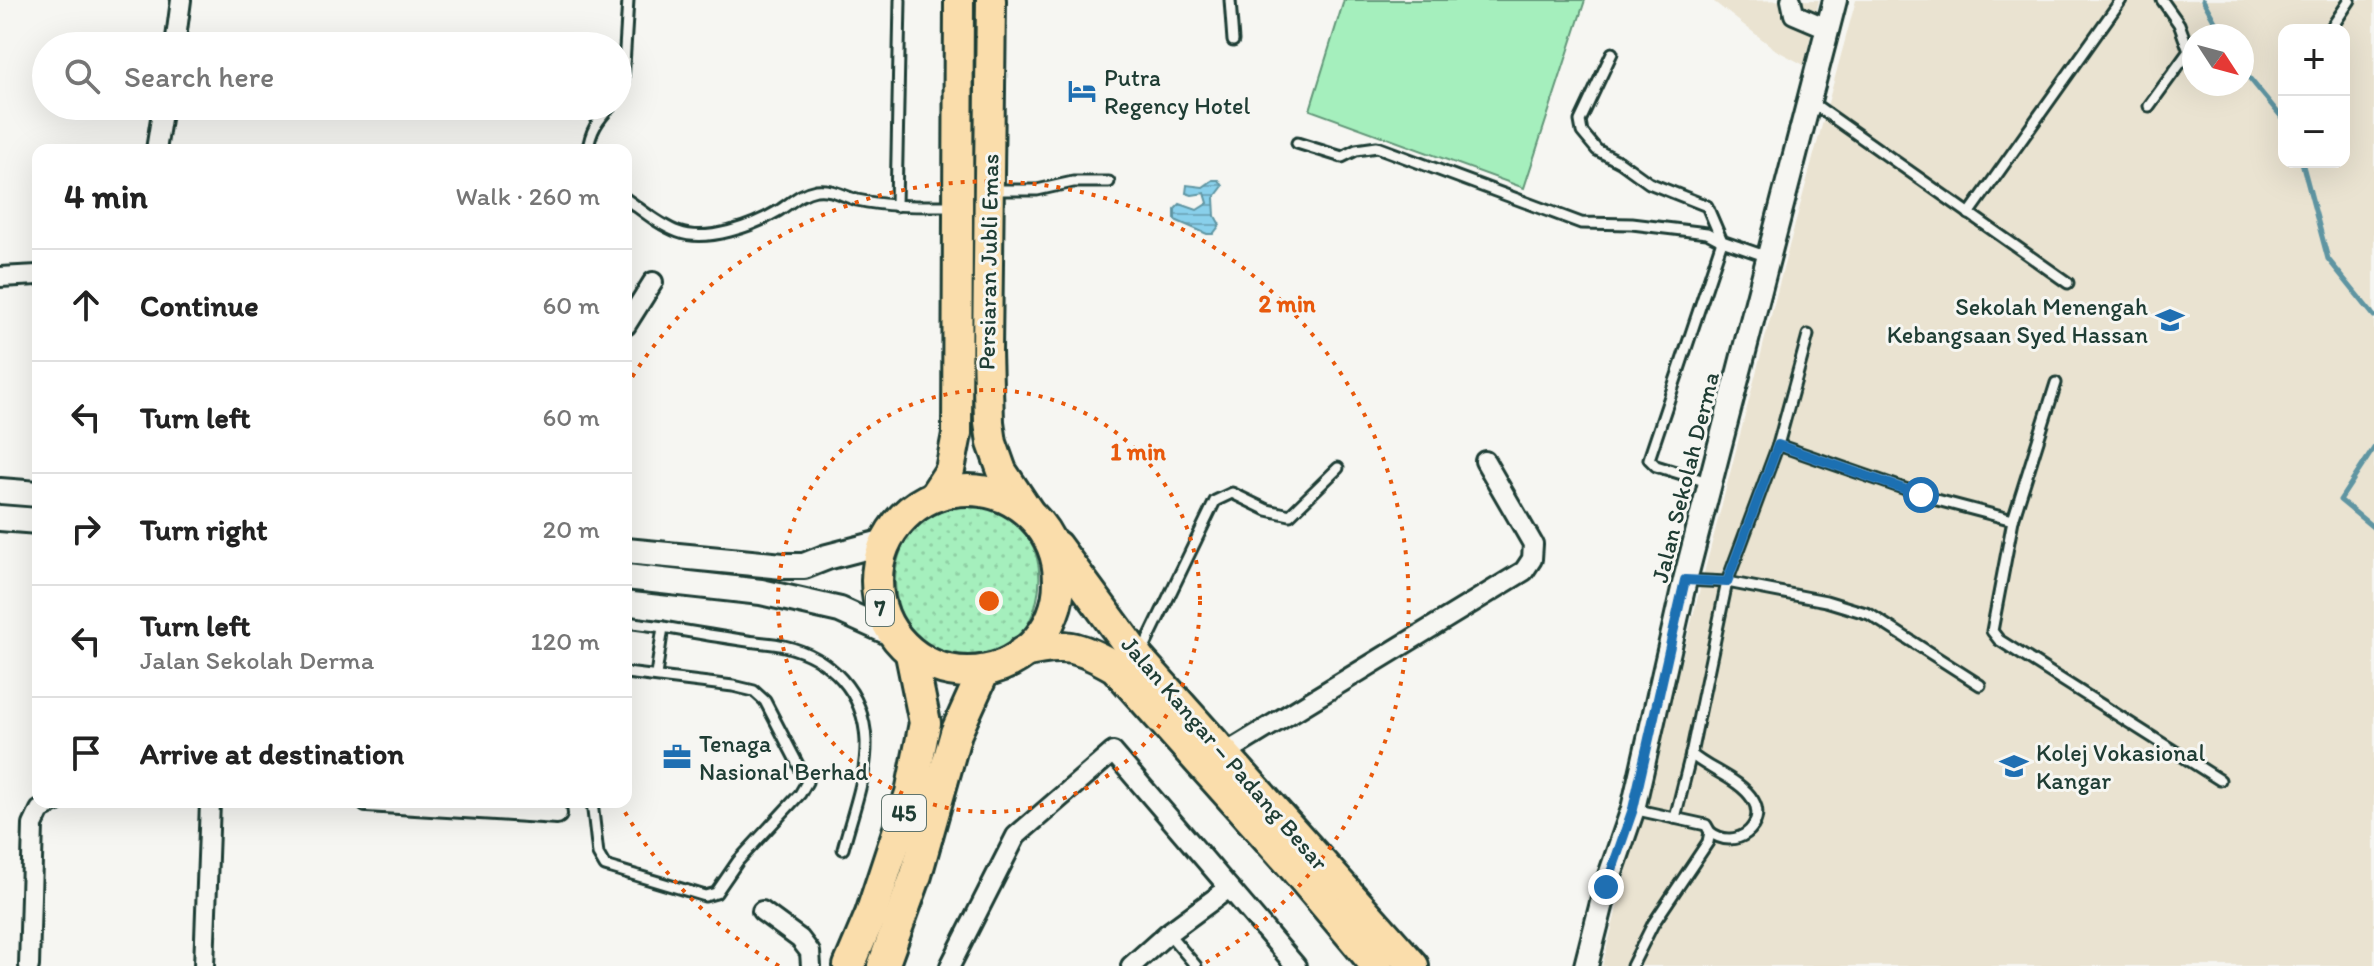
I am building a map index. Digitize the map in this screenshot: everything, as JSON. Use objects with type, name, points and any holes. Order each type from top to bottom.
[{"type":"highway","name":"7","points":[[984,490],[1009,499],[1038,523],[1056,554],[1057,602],[1048,624],[1034,644],[1011,662],[984,671],[964,673],[945,670],[902,644],[879,605],[876,573],[885,542],[900,520],[933,496],[949,491],[984,490]]},
{"type":"highway","name":"Jalan Kangar – Padang Besar","points":[[1038,523],[1139,659],[1413,966]]},
{"type":"highway","name":"45","points":[[849,966],[871,914],[911,793],[925,723],[902,644]]},
{"type":"highway","name":"Jalan Kangar – Padang Besar","points":[[1023,652],[1054,645],[1089,652],[1115,667],[1292,865],[1377,966]]},
{"type":"highway","name":"45","points":[[883,966],[916,875],[956,733],[984,671]]},
{"type":"main road","name":"Persiaran Jubli Emas","points":[[933,496],[950,470],[957,434],[959,0]]},
{"type":"main road","name":"Persiaran Jubli Emas","points":[[991,0],[989,422],[992,443],[1002,471],[1038,523]]},
{"type":"main road","points":[[0,491],[32,494]]},
{"type":"main road","points":[[0,518],[32,521]]},
{"type":"main road","points":[[632,552],[804,566],[885,542]]},
{"type":"main road","points":[[632,578],[761,592],[840,610],[902,644]]},
{"type":"street","points":[[177,32],[181,0]]},
{"type":"street","points":[[1791,0],[1794,14],[1827,28]]},
{"type":"street","name":"Jalan Sekolah Derma","points":[[1586,966],[1606,887],[1633,809],[1685,580],[1835,0]]},
{"type":"street","points":[[157,144],[161,120]]},
{"type":"street","points":[[0,277],[32,275]]},
{"type":"street","points":[[632,315],[653,282]]},
{"type":"street","points":[[1224,754],[1524,571],[1532,559],[1533,544],[1485,461]]},
{"type":"street","points":[[954,965],[1016,836],[1113,752],[1296,966]]},
{"type":"street","points":[[29,966],[33,825],[44,808]]},
{"type":"street","points":[[204,966],[210,808]]},
{"type":"street","points":[[462,808],[557,814]]},
{"type":"street","points":[[1131,966],[1168,933],[1229,888]]},
{"type":"street","points":[[762,911],[800,939],[810,952],[811,966]]},
{"type":"lane","points":[[626,32],[628,0]]},
{"type":"lane","points":[[896,206],[900,0]]},
{"type":"lane","points":[[1230,0],[1233,41]]},
{"type":"lane","points":[[1969,214],[2121,0]]},
{"type":"lane","points":[[2149,106],[2189,51],[2179,24],[2162,0]]},
{"type":"lane","points":[[2334,24],[2350,0]]},
{"type":"lane","points":[[1612,53],[1580,121],[1582,132],[1597,150],[1649,183],[1707,206],[1722,241],[1649,459],[1656,466],[1711,483]]},
{"type":"lane","points":[[1808,100],[2068,283]]},
{"type":"lane","points":[[589,144],[598,120]]},
{"type":"lane","points":[[1297,143],[1342,157],[1356,150],[1377,147],[1581,223],[1632,224],[1707,233],[1768,257]]},
{"type":"lane","points":[[989,190],[1037,190],[1073,182],[1109,182]]},
{"type":"lane","points":[[632,203],[677,232],[698,236],[754,223],[779,211],[798,196],[816,190],[840,192],[853,199],[896,206],[958,206]]},
{"type":"lane","points":[[1675,818],[1727,582],[1778,445],[1808,335]]},
{"type":"lane","points":[[2056,383],[2013,520],[1992,631],[1999,640],[2220,780]]},
{"type":"lane","points":[[1778,445],[1937,500],[2013,520]]},
{"type":"lane","points":[[1139,659],[1215,501],[1232,493],[1267,510],[1290,515],[1338,468]]},
{"type":"lane","points":[[1685,580],[1727,582],[1826,601],[1869,614],[1980,685]]},
{"type":"lane","points":[[632,623],[782,645],[804,652],[827,665],[845,681],[855,694],[866,741],[863,768],[843,849]]},
{"type":"lane","points":[[656,675],[663,627]]},
{"type":"lane","points":[[593,808],[598,854],[605,866],[705,896],[716,893],[738,861],[800,794],[807,782],[765,701],[754,691],[632,673]]},
{"type":"lane","points":[[1633,809],[1706,825],[1720,839],[1737,839],[1750,829],[1757,814],[1755,803],[1748,793],[1691,754]]},
{"type":"lane","points":[[1632,966],[1653,924],[1708,842],[1710,832]]},
{"type":"lane","points":[[1168,933],[1196,966]]},
{"type":"shaded area","points":[[1819,0],[1804,65],[1776,50],[1713,1]]},
{"type":"shaded area","name":"Kolej Vokasional Kangar","points":[[1856,0],[2374,0],[2374,966],[1602,966]]},
{"type":"green space","points":[[1344,0],[1585,0],[1524,188],[1310,110]]},
{"type":"green space","points":[[956,507],[980,507],[1010,518],[1029,538],[1038,564],[1038,593],[1030,620],[1013,643],[990,658],[960,662],[937,656],[917,642],[900,610],[895,574],[906,540],[917,526],[941,511]]},
{"type":"water","points":[[1213,180],[1219,180],[1223,186],[1214,198],[1215,216],[1220,225],[1213,234],[1175,220],[1175,209],[1180,204],[1197,210],[1208,203],[1205,193],[1186,193],[1187,185],[1203,187]]},
{"type":"waterway","points":[[2203,0],[2216,24]]},
{"type":"waterway","points":[[2254,84],[2278,113]]},
{"type":"waterway","points":[[2304,168],[2328,259],[2374,316]]},
{"type":"waterway","points":[[2374,448],[2340,500],[2374,528]]},
{"type":"place","name":"Putra Regency Hotel","points":[[1082,91]]},
{"type":"place","name":"Sekolah Menengah Kebangsaan Syed Hassan","points":[[2170,320]]},
{"type":"place","name":"Tenaga Nasional Berhad","points":[[677,757]]},
{"type":"place","name":"Kolej Vokasional Kangar","points":[[2014,766]]},
{"type":"route","points":[[1606,887],[1633,809],[1685,580],[1727,582],[1778,445],[1921,495]]}]
